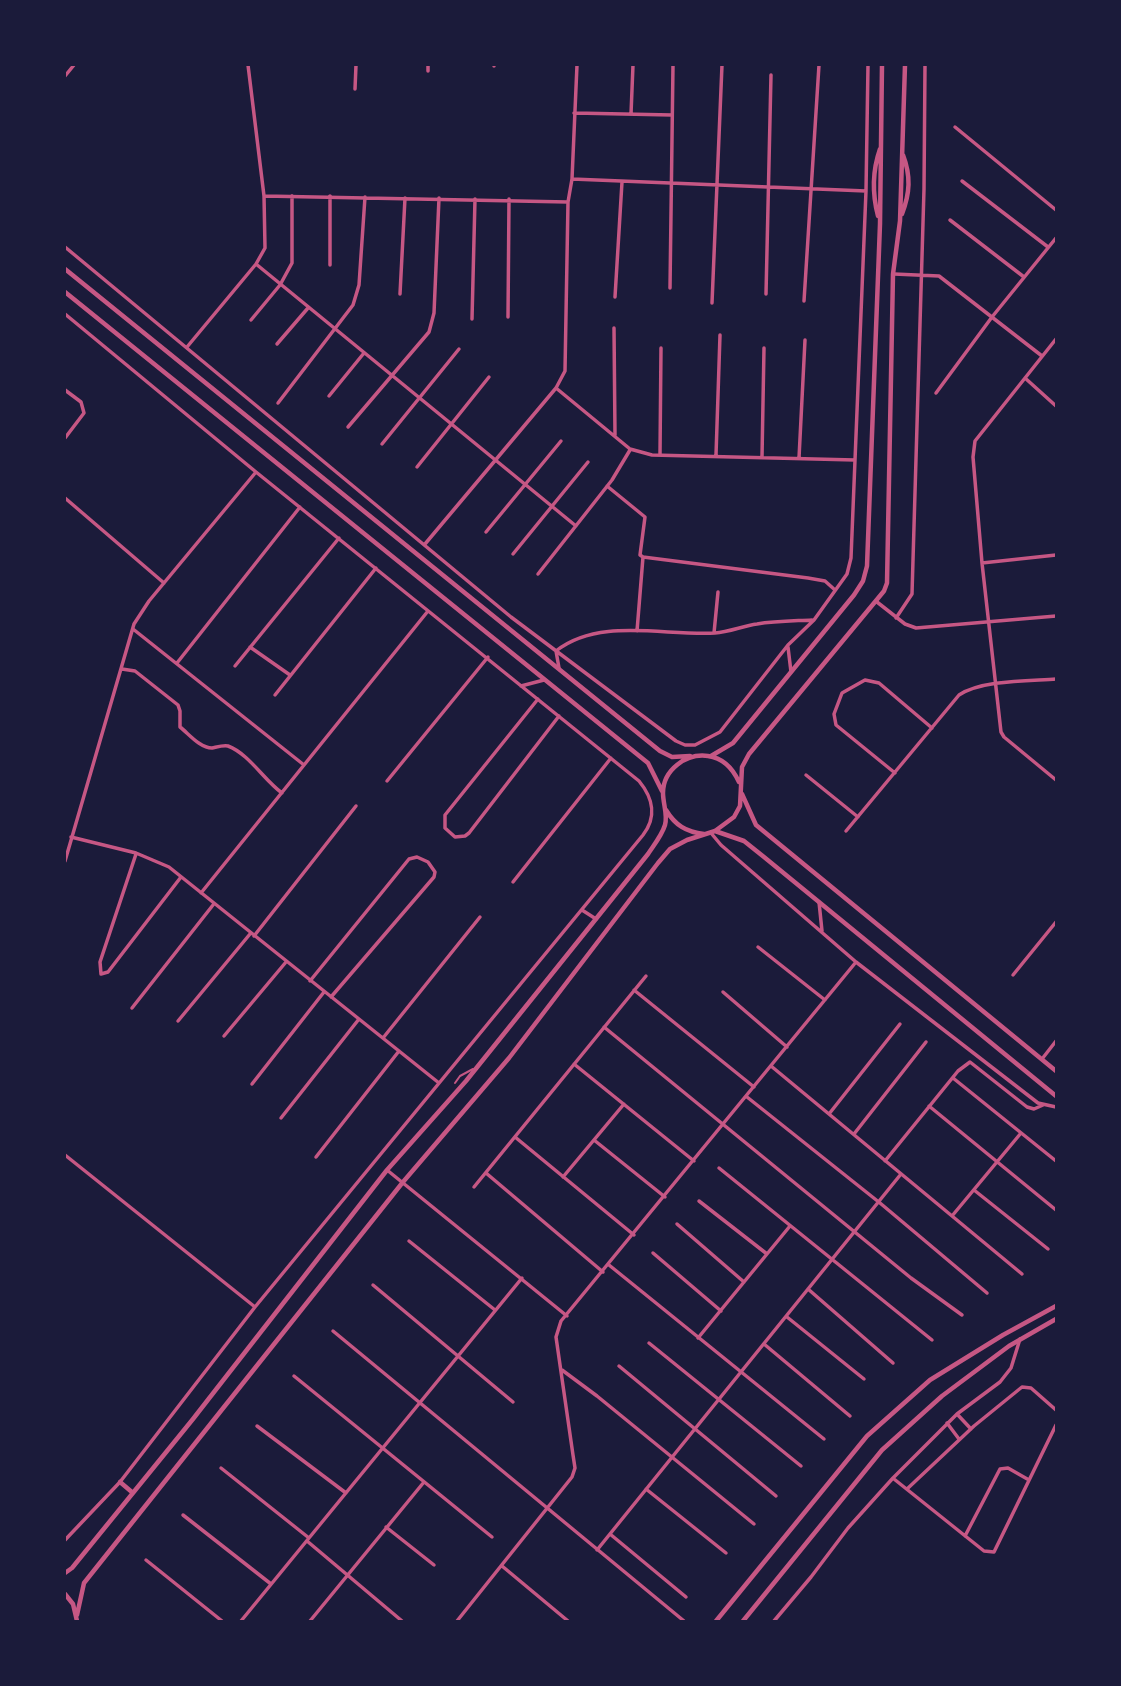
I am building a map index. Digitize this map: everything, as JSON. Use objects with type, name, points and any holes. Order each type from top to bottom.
[{"type":"street","points":[[65,76],[74,65]]},
{"type":"street","points":[[187,347],[256,264],[265,248],[264,196],[248,65]]},
{"type":"street","points":[[355,89],[356,65]]},
{"type":"street","points":[[428,65],[428,71]]},
{"type":"street","points":[[425,544],[556,388],[565,371],[568,202],[572,178],[577,65]]},
{"type":"street","points":[[631,114],[633,65]]},
{"type":"street","points":[[670,288],[673,65]]},
{"type":"street","points":[[712,303],[722,65]]},
{"type":"street","points":[[804,302],[819,65]]},
{"type":"street","points":[[65,247],[511,617],[666,734],[685,745],[706,741],[720,732],[788,645],[814,620],[847,574],[851,558],[866,191],[867,65]]},
{"type":"street","points":[[710,756],[733,743],[853,596],[863,581],[867,566],[880,224],[882,65]]},
{"type":"street","points":[[77,1618],[84,1583],[403,1182],[509,1058],[657,863],[670,849],[710,833],[734,817],[740,806],[742,767],[750,754],[877,602],[887,583],[893,274],[900,221],[909,196],[909,171],[902,151],[905,65]]},
{"type":"street","points":[[896,618],[912,594],[925,65]]},
{"type":"street","points":[[766,294],[771,75]]},
{"type":"street","points":[[574,113],[672,115]]},
{"type":"street","points":[[955,127],[1056,209]]},
{"type":"street","points":[[572,178],[866,191]]},
{"type":"street","points":[[962,181],[1048,247]]},
{"type":"street","points":[[615,297],[622,182]]},
{"type":"street","points":[[264,196],[475,198],[568,202]]},
{"type":"street","points":[[251,320],[280,285],[292,263],[292,196]]},
{"type":"street","points":[[330,196],[330,265]]},
{"type":"street","points":[[278,403],[336,330],[353,304],[359,285],[365,197]]},
{"type":"street","points":[[400,294],[405,198]]},
{"type":"street","points":[[348,427],[429,332],[434,313],[439,198]]},
{"type":"street","points":[[472,319],[475,198]]},
{"type":"street","points":[[508,317],[509,199]]},
{"type":"street","points":[[950,220],[1024,277]]},
{"type":"street","points":[[936,393],[992,317],[1056,238]]},
{"type":"street","points":[[256,264],[576,526]]},
{"type":"street","points":[[65,269],[660,751],[672,757],[710,756],[729,766],[740,785]]},
{"type":"street","points":[[893,274],[939,276],[1042,356]]},
{"type":"street","points":[[65,292],[648,763],[663,792],[666,810],[665,825],[657,839],[596,919],[478,1066],[387,1170],[133,1493],[65,1573]]},
{"type":"street","points":[[277,344],[308,307]]},
{"type":"street","points":[[65,314],[639,781],[645,788],[652,810],[652,824],[255,1307],[120,1482],[65,1540]]},
{"type":"street","points":[[614,328],[615,436]]},
{"type":"street","points":[[716,456],[720,335]]},
{"type":"street","points":[[1056,339],[975,441],[973,449],[982,563],[1001,732],[1056,780]]},
{"type":"street","points":[[799,458],[805,340]]},
{"type":"street","points":[[660,455],[661,348]]},
{"type":"street","points":[[762,457],[764,348]]},
{"type":"street","points":[[382,444],[459,349]]},
{"type":"street","points":[[329,396],[364,353]]},
{"type":"street","points":[[417,467],[489,377]]},
{"type":"street","points":[[1025,378],[1056,406]]},
{"type":"street","points":[[556,388],[631,449],[660,455],[855,460]]},
{"type":"street","points":[[65,390],[81,402],[84,413],[65,438]]},
{"type":"street","points":[[486,532],[561,441]]},
{"type":"street","points":[[538,574],[607,486],[631,449]]},
{"type":"street","points":[[513,554],[588,462]]},
{"type":"street","points":[[65,861],[133,629],[149,601],[256,472]]},
{"type":"street","points":[[607,486],[645,517],[639,548],[643,557],[637,631]]},
{"type":"street","points":[[65,498],[164,583]]},
{"type":"street","points":[[177,663],[300,507]]},
{"type":"street","points":[[235,666],[339,538]]},
{"type":"street","points":[[982,563],[1056,555]]},
{"type":"street","points":[[643,557],[808,578],[825,581],[835,590]]},
{"type":"street","points":[[275,695],[376,568]]},
{"type":"street","points":[[713,633],[718,592]]},
{"type":"street","points":[[877,602],[896,618],[916,628],[1056,615]]},
{"type":"street","points":[[201,894],[428,611]]},
{"type":"street","points":[[556,651],[568,642],[580,638],[637,631],[713,633],[777,621],[814,620]]},
{"type":"street","points":[[133,629],[304,765]]},
{"type":"street","points":[[788,645],[791,672]]},
{"type":"street","points":[[250,647],[290,675]]},
{"type":"street","points":[[556,651],[559,670]]},
{"type":"street","points":[[387,781],[488,657]]},
{"type":"street","points":[[121,669],[135,671],[178,705],[180,727],[202,746],[228,746],[282,793]]},
{"type":"street","points":[[846,831],[964,692],[997,684],[1056,679]]},
{"type":"street","points":[[521,686],[544,680]]},
{"type":"street","points":[[894,773],[836,724],[834,714],[842,693],[865,680],[879,683],[932,728]]},
{"type":"street","points":[[538,699],[445,816],[445,828],[455,837],[465,836],[469,832],[559,716]]},
{"type":"street","points":[[663,792],[666,779],[673,768],[696,756]]},
{"type":"street","points":[[513,882],[611,758]]},
{"type":"street","points":[[806,775],[858,817]]},
{"type":"street","points":[[741,793],[756,825],[1056,1070]]},
{"type":"street","points":[[178,1021],[252,935],[356,806]]},
{"type":"street","points":[[666,810],[673,821],[683,829],[744,841],[1056,1096]]},
{"type":"street","points":[[710,833],[856,962],[968,1051],[1043,1105],[1056,1107]]},
{"type":"street","points":[[71,837],[136,853],[169,867],[213,905],[439,1083]]},
{"type":"street","points":[[136,853],[100,962],[101,974],[107,972],[181,877]]},
{"type":"street","points":[[310,981],[409,859],[417,857],[428,862],[435,872],[434,877],[331,997]]},
{"type":"street","points":[[820,902],[822,931]]},
{"type":"street","points":[[132,1007],[213,905]]},
{"type":"street","points":[[582,910],[596,919]]},
{"type":"street","points":[[382,1038],[480,917]]},
{"type":"street","points":[[1013,975],[1056,922]]},
{"type":"street","points":[[758,947],[825,1000]]},
{"type":"street","points":[[224,1036],[286,962]]},
{"type":"street","points":[[457,1621],[567,1486],[575,1468],[556,1337],[557,1328],[856,962]]},
{"type":"street","points":[[474,1187],[646,976]]},
{"type":"street","points":[[635,990],[754,1087]]},
{"type":"street","points":[[252,1084],[324,992]]},
{"type":"street","points":[[723,992],[787,1047]]},
{"type":"street","points":[[281,1118],[359,1020]]},
{"type":"street","points":[[829,1114],[900,1024]]},
{"type":"street","points":[[604,1027],[911,1279],[962,1315]]},
{"type":"street","points":[[1042,1059],[1056,1041]]},
{"type":"street","points":[[854,1135],[926,1042]]},
{"type":"street","points":[[316,1157],[398,1051]]},
{"type":"street","points":[[885,1161],[965,1065],[973,1063],[1027,1107],[1034,1109],[1043,1105]]},
{"type":"street","points":[[575,1064],[694,1161]]},
{"type":"street","points":[[771,1066],[1022,1274]]},
{"type":"street","points":[[953,1078],[1056,1161]]},
{"type":"street","points":[[747,1097],[987,1293]]},
{"type":"street","points":[[563,1177],[624,1104]]},
{"type":"street","points":[[929,1106],[1056,1210]]},
{"type":"street","points":[[952,1216],[1021,1133]]},
{"type":"street","points":[[515,1137],[634,1235]]},
{"type":"street","points":[[594,1140],[665,1197]]},
{"type":"street","points":[[65,1155],[255,1307]]},
{"type":"street","points":[[719,1168],[932,1340]]},
{"type":"street","points":[[387,1170],[567,1316]]},
{"type":"street","points":[[486,1173],[603,1272]]},
{"type":"street","points":[[597,1550],[901,1174]]},
{"type":"street","points":[[974,1190],[1048,1249]]},
{"type":"street","points":[[699,1201],[767,1254]]},
{"type":"street","points":[[677,1224],[744,1282]]},
{"type":"street","points":[[698,1338],[790,1226]]},
{"type":"street","points":[[409,1241],[495,1310]]},
{"type":"street","points":[[653,1254],[721,1311]]},
{"type":"street","points":[[609,1265],[824,1439]]},
{"type":"street","points":[[241,1621],[522,1278]]},
{"type":"street","points":[[373,1285],[513,1402]]},
{"type":"street","points":[[808,1289],[893,1363]]},
{"type":"street","points":[[716,1621],[867,1436],[930,1380],[1056,1306]]},
{"type":"street","points":[[786,1316],[864,1380]]},
{"type":"street","points":[[743,1621],[882,1450],[943,1396],[1009,1346],[1056,1320]]},
{"type":"street","points":[[332,1331],[684,1621]]},
{"type":"street","points":[[774,1621],[848,1528],[893,1478],[957,1413],[1000,1382],[1011,1368],[1020,1339]]},
{"type":"street","points":[[649,1343],[801,1466]]},
{"type":"street","points":[[764,1344],[850,1416]]},
{"type":"street","points":[[619,1366],[776,1496]]},
{"type":"street","points":[[562,1370],[754,1524]]},
{"type":"street","points":[[293,1376],[492,1537]]},
{"type":"street","points":[[907,1489],[959,1439],[1024,1386],[1035,1391],[1056,1410]]},
{"type":"street","points":[[957,1413],[971,1429]]},
{"type":"street","points":[[947,1423],[959,1439]]},
{"type":"street","points":[[893,1478],[987,1553],[993,1552],[1056,1425]]},
{"type":"street","points":[[257,1426],[346,1493]]},
{"type":"street","points":[[221,1468],[308,1540],[395,1619],[402,1621]]},
{"type":"street","points":[[965,1536],[1000,1469],[1008,1468],[1029,1480]]},
{"type":"street","points":[[310,1621],[424,1481]]},
{"type":"street","points":[[120,1482],[133,1493]]},
{"type":"street","points":[[646,1489],[726,1553]]},
{"type":"street","points":[[183,1515],[271,1584]]},
{"type":"street","points":[[386,1527],[434,1565]]},
{"type":"street","points":[[610,1534],[686,1597]]},
{"type":"street","points":[[146,1560],[222,1621]]},
{"type":"street","points":[[502,1566],[568,1621]]},
{"type":"street","points":[[65,1594],[73,1604],[77,1618]]},
{"type":"lane","points":[[455,1083],[460,1076],[478,1066]]}]
